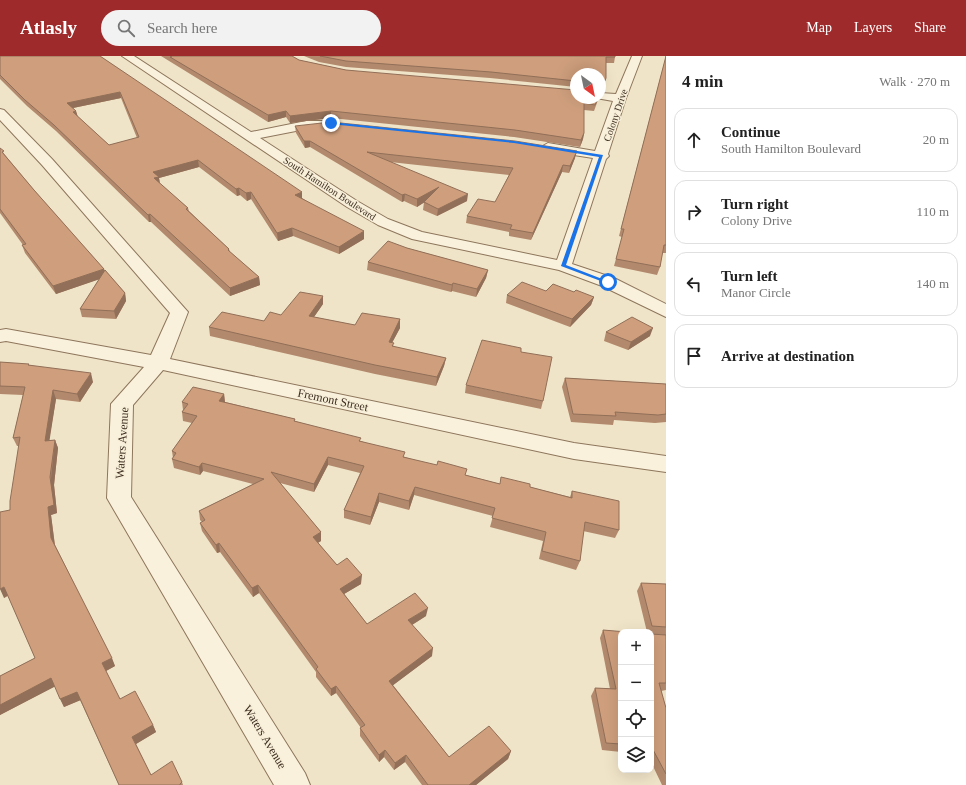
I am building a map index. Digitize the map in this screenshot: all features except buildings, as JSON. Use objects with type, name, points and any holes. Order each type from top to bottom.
[{"type":"street","name":"South Hamilton Boulevard","points":[[127,56],[251,136],[352,204],[383,222],[418,236],[563,266],[608,282],[666,311]]},
{"type":"street","name":"Colony Drive","points":[[563,266],[602,156],[620,98],[637,56]]},
{"type":"street","points":[[606,97],[620,98]]},
{"type":"street","name":"Waters Avenue","points":[[0,113],[47,162],[179,312],[158,363],[122,404],[119,498],[293,785]]},
{"type":"street","points":[[251,136],[306,125],[337,124]]},
{"type":"street","points":[[536,145],[602,156]]},
{"type":"street","name":"Fremont Street","points":[[0,336],[14,336],[158,363],[574,451],[622,459],[666,464]]},
{"type":"route","points":[[331,123],[514,142],[602,156],[563,266],[608,282]]}]
